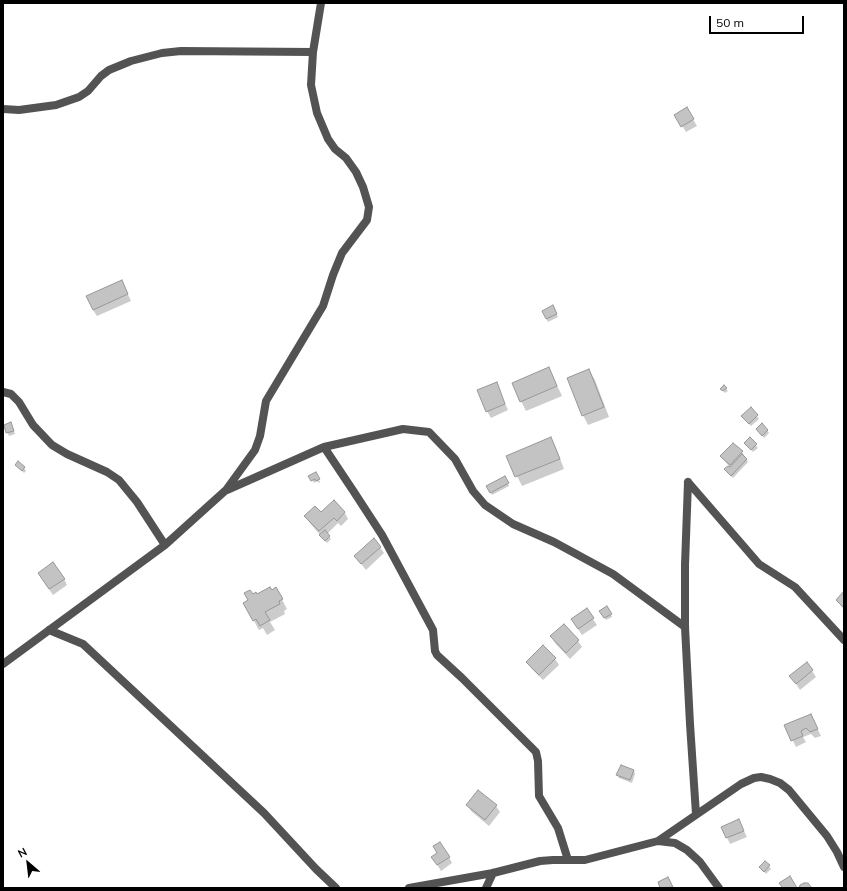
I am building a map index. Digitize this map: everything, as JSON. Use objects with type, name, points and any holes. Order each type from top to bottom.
[{"type":"street","points":[[3,664],[165,545],[226,490],[255,450],[260,436],[266,402],[323,306],[333,274],[342,253],[367,220],[369,207],[363,187],[356,172],[346,158],[335,149],[328,139],[317,113],[312,85],[313,52],[321,3]]},
{"type":"street","points":[[3,109],[19,110],[56,105],[79,97],[88,91],[101,76],[109,70],[131,61],[162,53],[181,51],[313,52]]},
{"type":"street","points":[[3,392],[11,394],[19,402],[33,425],[52,445],[66,454],[107,472],[119,480],[137,502],[165,545]]},
{"type":"street","points":[[226,490],[324,447],[403,429],[429,432],[455,459],[473,491],[485,505],[513,524],[554,542],[613,574],[685,627]]},
{"type":"street","points":[[324,447],[382,535],[433,630],[435,651],[437,655],[536,752],[538,761],[539,796],[558,828],[568,860]]},
{"type":"street","points":[[696,814],[685,627],[685,565],[688,482],[760,564],[795,587],[844,640]]},
{"type":"street","points":[[49,630],[73,638],[90,650],[264,813],[316,869],[336,888]]},
{"type":"street","points":[[409,888],[493,873],[540,861],[585,860],[658,841],[741,784],[754,778],[761,777],[770,778],[789,790],[827,836],[844,867]]},
{"type":"street","points":[[658,841],[675,844],[687,850],[700,862],[719,888]]},
{"type":"street","points":[[486,888],[493,873]]},
{"type":"building","points":[[687,107],[694,119],[681,127],[674,115]]},
{"type":"building","points":[[122,280],[128,294],[93,310],[86,296]]},
{"type":"building","points":[[553,305],[557,314],[546,319],[542,311]]},
{"type":"building","points":[[549,367],[557,386],[520,402],[512,383]]},
{"type":"building","points":[[589,369],[604,407],[582,416],[567,378]]},
{"type":"building","points":[[497,382],[505,404],[486,412],[477,390]]},
{"type":"building","points":[[724,385],[727,388],[723,391],[720,389]]},
{"type":"building","points":[[751,407],[758,415],[749,424],[741,416]]},
{"type":"building","points":[[11,422],[14,431],[6,433],[4,425]]},
{"type":"building","points":[[762,423],[768,430],[762,436],[756,429]]},
{"type":"building","points":[[551,437],[560,459],[515,477],[506,456]]},
{"type":"building","points":[[750,437],[757,444],[751,450],[744,443]]},
{"type":"building","points":[[733,443],[743,451],[730,465],[720,456]]},
{"type":"building","points":[[742,454],[747,459],[731,476],[724,469],[728,466],[730,467]]},
{"type":"building","points":[[18,461],[25,467],[22,471],[15,465]]},
{"type":"building","points":[[316,472],[320,479],[311,481],[308,476]]},
{"type":"building","points":[[505,476],[509,483],[490,493],[486,486]]},
{"type":"building","points":[[334,500],[345,512],[337,521],[334,518],[319,531],[304,516],[315,506],[321,512]]},
{"type":"building","points":[[325,530],[330,536],[325,541],[319,535]]},
{"type":"building","points":[[374,538],[381,547],[361,564],[354,556]]},
{"type":"building","points":[[53,562],[65,579],[49,589],[38,573]]},
{"type":"building","points":[[270,587],[272,590],[276,587],[283,599],[279,601],[280,604],[265,612],[270,620],[260,626],[256,619],[253,621],[243,603],[248,600],[244,593],[250,590],[253,594],[256,592],[257,594]]},
{"type":"building","points":[[844,591],[844,606],[843,607],[836,600]]},
{"type":"building","points":[[607,606],[612,614],[604,618],[599,611]]},
{"type":"building","points":[[587,608],[594,618],[578,629],[571,619]]},
{"type":"building","points":[[564,624],[579,640],[566,653],[550,636]]},
{"type":"building","points":[[543,645],[556,658],[539,675],[526,662]]},
{"type":"building","points":[[807,662],[813,670],[796,684],[789,676]]},
{"type":"building","points":[[811,714],[818,729],[810,732],[806,728],[801,731],[803,736],[791,741],[784,725]]},
{"type":"building","points":[[621,765],[634,770],[630,780],[616,775]]},
{"type":"building","points":[[478,790],[497,805],[485,820],[466,805]]},
{"type":"building","points":[[739,819],[744,831],[726,838],[721,827]]},
{"type":"building","points":[[440,842],[450,857],[437,865],[431,857],[437,853],[433,846]]},
{"type":"building","points":[[765,861],[770,865],[764,872],[759,867]]},
{"type":"building","points":[[790,876],[797,888],[783,888],[779,883]]},
{"type":"building","points":[[668,877],[673,887],[660,888],[658,882]]},
{"type":"building","points":[[808,883],[812,888],[799,888],[800,885]]}]
